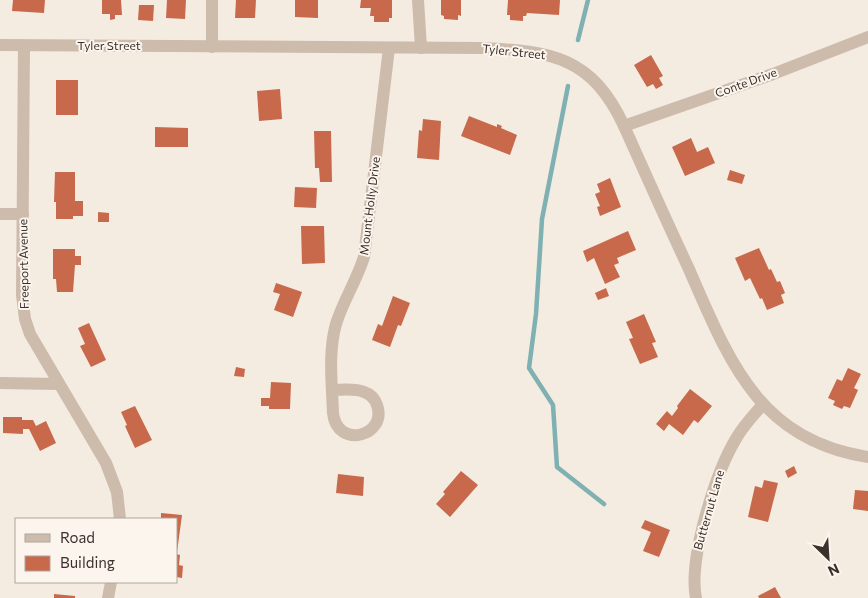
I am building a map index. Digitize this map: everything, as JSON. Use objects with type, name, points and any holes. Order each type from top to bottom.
[{"type":"street","points":[[212,0],[212,47]]},
{"type":"street","points":[[418,0],[421,48]]},
{"type":"street","name":"Conte Drive","points":[[624,126],[773,74],[868,38]]},
{"type":"street","name":"Tyler Street","points":[[0,46],[517,50],[544,54],[565,60],[600,86],[611,100],[726,352],[743,379],[763,404],[792,429],[807,439],[819,445],[868,456]]},
{"type":"street","name":"Freeport Avenue","points":[[24,46],[22,295],[25,318],[30,334],[106,463],[117,492],[120,518]]},
{"type":"street","name":"Mount Holly Drive","points":[[332,390],[333,335],[338,318],[359,273],[364,257],[389,48]]},
{"type":"street","points":[[0,214],[23,214]]},
{"type":"street","points":[[0,383],[59,384]]},
{"type":"street","name":"Butternut Lane","points":[[696,598],[694,589],[696,556],[718,472],[736,438],[763,404]]},
{"type":"street","points":[[108,598],[111,583]]},
{"type":"building","points":[[13,0],[45,0],[44,13],[12,11]]},
{"type":"building","points":[[102,0],[121,0],[122,15],[115,15],[115,19],[110,20],[110,14],[102,14]]},
{"type":"building","points":[[167,0],[186,0],[185,19],[166,18]]},
{"type":"building","points":[[236,0],[256,0],[255,18],[235,18]]},
{"type":"building","points":[[295,0],[318,0],[318,18],[295,17]]},
{"type":"building","points":[[361,0],[392,0],[392,18],[389,18],[389,22],[374,22],[374,16],[370,16],[371,8],[360,8]]},
{"type":"building","points":[[441,0],[461,0],[461,16],[458,15],[458,20],[444,19],[444,16],[441,15]]},
{"type":"building","points":[[508,0],[560,0],[559,15],[527,13],[526,16],[523,16],[523,21],[510,20],[510,15],[507,15]]},
{"type":"building","points":[[139,5],[154,5],[153,21],[138,20]]},
{"type":"building","points":[[651,55],[663,76],[659,78],[663,85],[656,89],[653,84],[647,87],[634,65]]},
{"type":"building","points":[[56,80],[78,80],[78,115],[56,115]]},
{"type":"building","points":[[280,89],[282,119],[259,121],[257,91]]},
{"type":"building","points":[[469,116],[497,127],[497,124],[502,126],[501,128],[517,135],[510,155],[461,136]]},
{"type":"building","points":[[423,119],[441,121],[439,160],[417,158],[419,130],[422,131]]},
{"type":"building","points":[[155,127],[188,128],[188,147],[155,147]]},
{"type":"building","points":[[314,131],[331,131],[332,182],[320,182],[319,168],[315,168]]},
{"type":"building","points":[[691,138],[697,152],[708,147],[715,163],[685,176],[672,147]]},
{"type":"building","points":[[730,170],[745,175],[742,184],[727,180]]},
{"type":"building","points":[[55,172],[75,172],[75,201],[83,201],[83,216],[73,216],[73,219],[56,219],[56,202],[54,202]]},
{"type":"building","points":[[610,178],[621,207],[600,216],[597,207],[600,206],[595,194],[600,192],[597,184]]},
{"type":"building","points":[[295,187],[317,188],[316,208],[294,207]]},
{"type":"building","points":[[98,212],[109,213],[109,222],[98,222]]},
{"type":"building","points":[[301,226],[324,226],[325,263],[302,264]]},
{"type":"building","points":[[628,231],[636,250],[617,258],[619,263],[614,265],[620,277],[605,284],[594,258],[587,262],[583,251]]},
{"type":"building","points":[[759,248],[769,270],[771,269],[777,282],[780,281],[785,293],[781,295],[784,303],[767,310],[750,278],[745,281],[735,258]]},
{"type":"building","points":[[53,249],[75,249],[75,256],[81,256],[81,265],[75,265],[73,292],[57,292],[56,279],[53,279]]},
{"type":"building","points":[[276,283],[302,292],[293,317],[274,310],[280,294],[273,292]]},
{"type":"building","points":[[606,288],[609,296],[598,300],[595,293]]},
{"type":"building","points":[[393,296],[410,303],[401,326],[398,325],[390,347],[372,340],[378,324],[382,326]]},
{"type":"building","points":[[644,314],[656,342],[652,343],[658,357],[640,364],[629,339],[633,338],[626,322]]},
{"type":"building","points":[[89,323],[106,360],[91,367],[80,346],[85,344],[78,328]]},
{"type":"building","points":[[236,367],[245,369],[244,377],[234,376]]},
{"type":"building","points":[[848,368],[861,374],[854,388],[858,390],[850,408],[844,406],[842,409],[833,405],[835,401],[828,398],[837,379],[842,381]]},
{"type":"building","points":[[271,382],[291,383],[290,409],[269,409],[269,406],[261,406],[261,398],[270,398]]},
{"type":"building","points":[[690,389],[712,406],[698,423],[694,420],[683,435],[669,424],[664,431],[656,424],[667,411],[672,416]]},
{"type":"building","points":[[135,406],[152,440],[135,448],[121,412]]},
{"type":"building","points":[[3,417],[22,417],[22,420],[33,420],[36,426],[46,421],[56,443],[40,451],[29,429],[23,429],[23,434],[3,433]]},
{"type":"building","points":[[794,466],[797,473],[788,478],[785,471]]},
{"type":"building","points":[[461,471],[478,485],[450,517],[436,504],[445,494],[443,492]]},
{"type":"building","points":[[338,474],[364,477],[363,496],[336,493]]},
{"type":"building","points":[[764,480],[778,483],[768,522],[748,517],[755,486],[762,488]]},
{"type":"building","points":[[855,490],[868,491],[868,511],[853,509]]},
{"type":"building","points":[[161,513],[182,515],[178,545],[178,518],[161,518]]},
{"type":"building","points":[[645,520],[670,530],[659,557],[643,551],[651,532],[641,528]]},
{"type":"building","points":[[178,554],[180,555],[179,565],[183,566],[182,578],[178,577]]},
{"type":"building","points":[[775,587],[781,598],[759,598],[758,596]]},
{"type":"building","points":[[54,594],[75,596],[75,598],[54,598]]},
{"type":"waterway","points":[[578,40],[588,0]]},
{"type":"waterway","points":[[568,86],[542,219],[536,314],[529,368],[553,405],[557,467],[604,504]]}]
